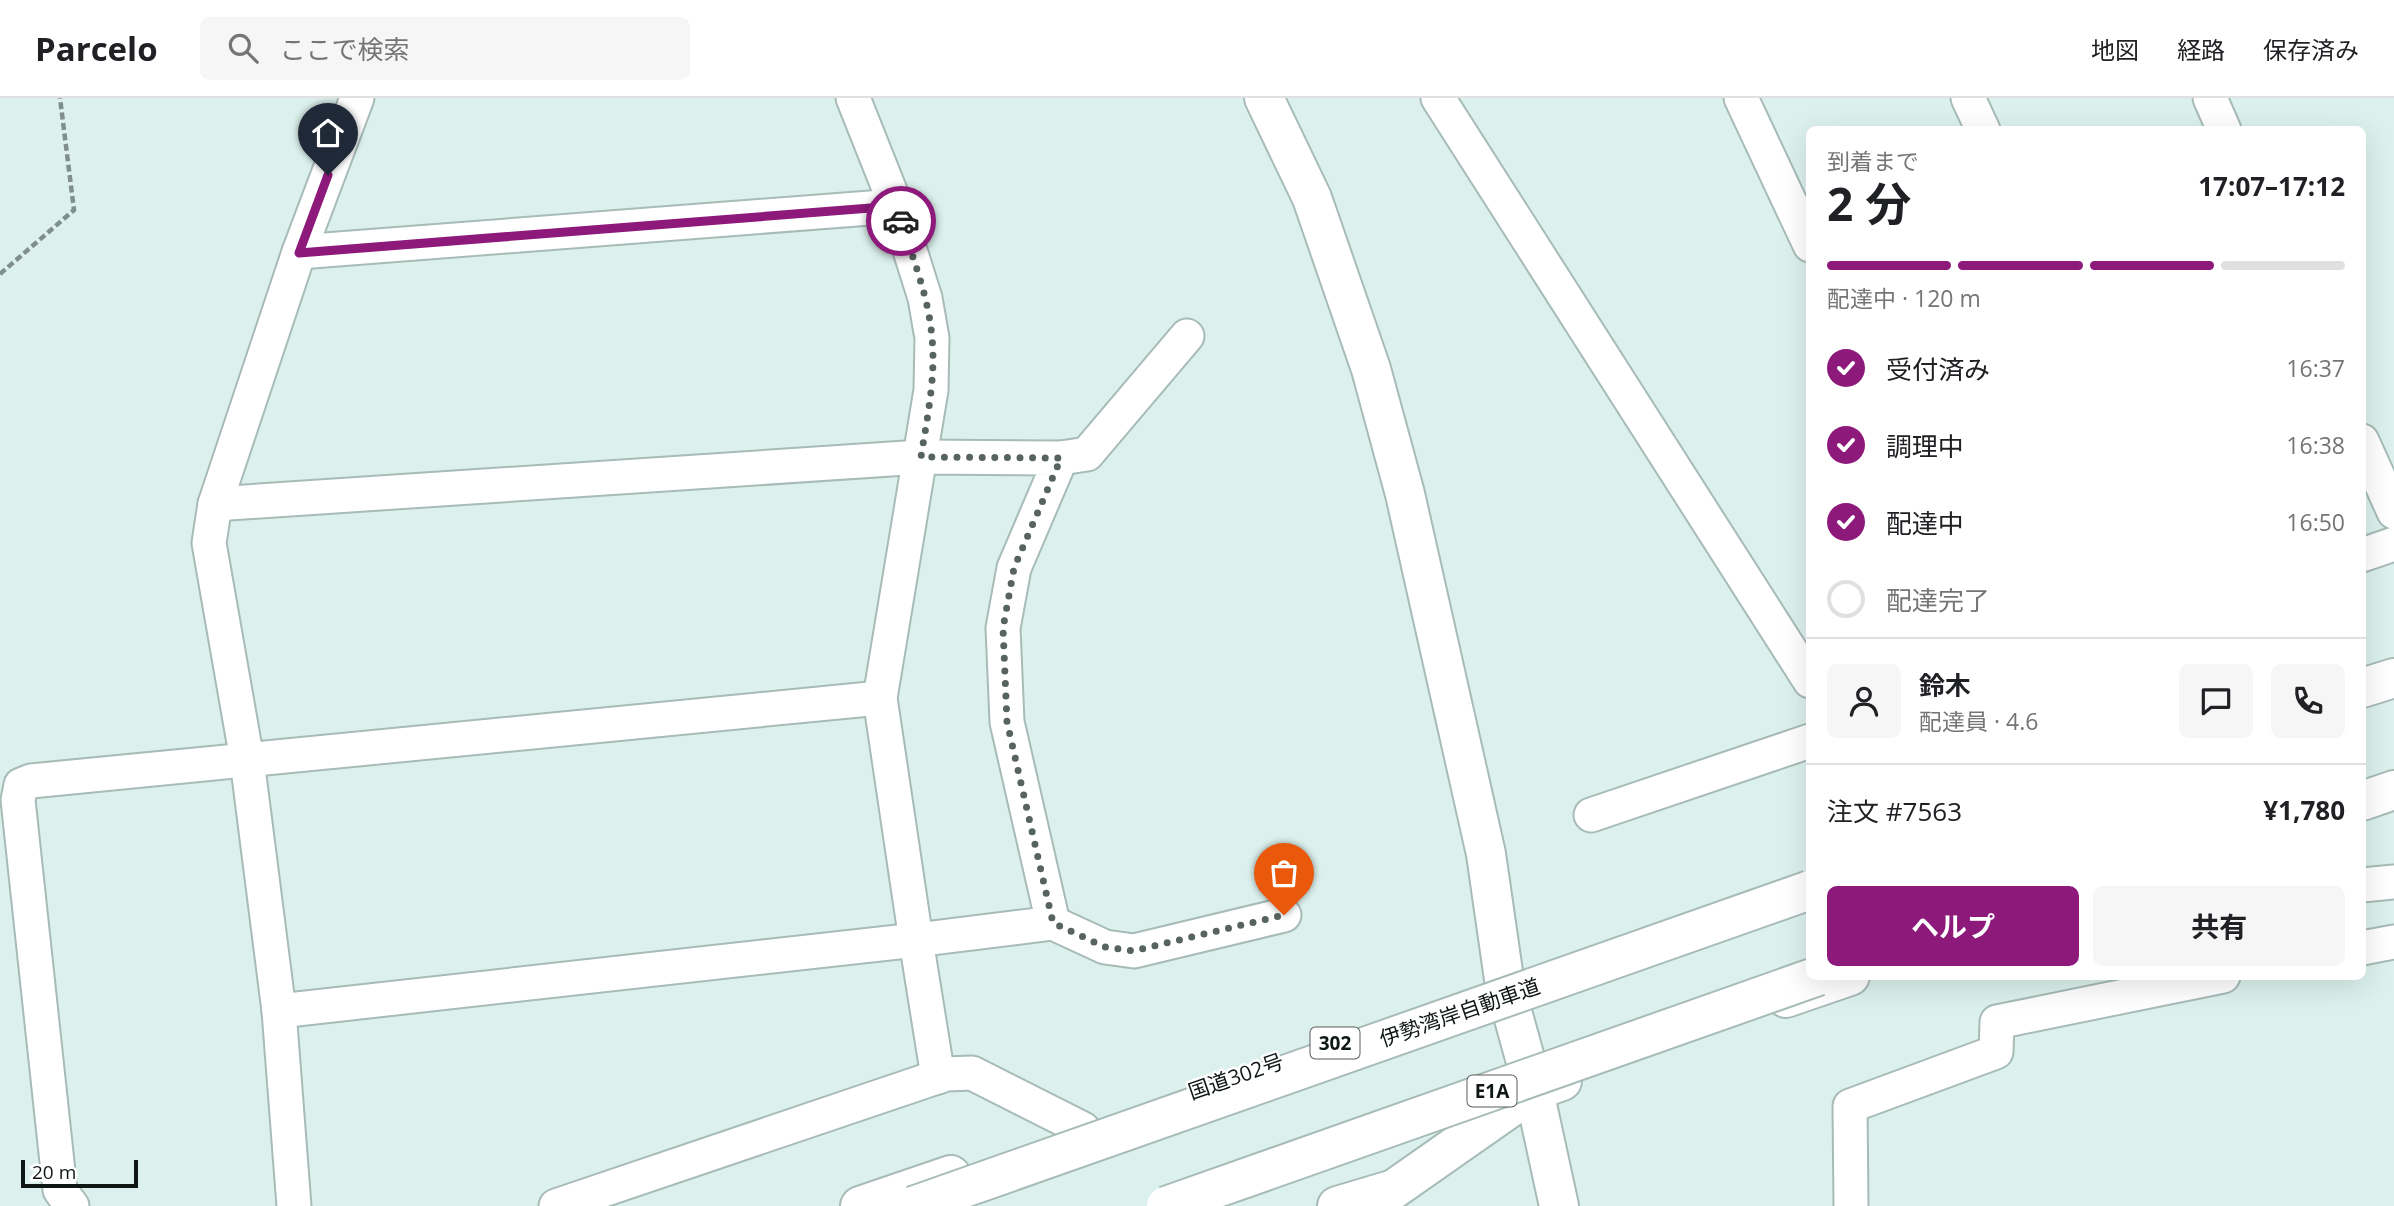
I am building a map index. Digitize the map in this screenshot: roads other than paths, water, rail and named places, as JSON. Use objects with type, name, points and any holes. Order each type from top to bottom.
[{"type":"main road","points":[[1264,98],[1312,198],[1371,369],[1401,481],[1486,854],[1505,986],[1534,1091],[1559,1206]]},
{"type":"main road","points":[[2366,687],[2394,678]]},
{"type":"main road","points":[[2366,696],[2394,686]]},
{"type":"main road","points":[[2366,785],[2394,775]]},
{"type":"main road","points":[[2366,800],[2394,790]]},
{"type":"main road","name":"国道302号","points":[[860,1206],[1806,881]]},
{"type":"main road","name":"伊勢湾岸自動車道","points":[[913,1206],[1806,891]]},
{"type":"main road","name":"E1A","points":[[1166,1206],[1807,980]]},
{"type":"main road","points":[[1336,1206],[1394,1189],[1534,1091],[1839,980]]},
{"type":"street","points":[[294,1206],[279,1011],[247,760],[209,543],[215,504],[299,253],[357,98]]},
{"type":"street","points":[[853,98],[896,206],[925,298],[932,338],[931,390],[880,698],[938,1077]]},
{"type":"street","points":[[1438,98],[1806,675]]},
{"type":"street","points":[[1741,98],[1806,236]]},
{"type":"street","points":[[1968,98],[1981,126]]},
{"type":"street","points":[[2210,98],[2222,126]]},
{"type":"street","points":[[299,253],[896,206]]},
{"type":"street","points":[[215,504],[921,457],[1061,458],[1087,454],[1187,336]]},
{"type":"street","points":[[2366,450],[2394,512]]},
{"type":"street","points":[[1053,923],[1007,722],[1003,628],[1014,568],[1061,458]]},
{"type":"street","points":[[2366,554],[2394,544]]},
{"type":"street","points":[[70,1205],[60,1190],[18,800],[21,785],[31,781],[880,698]]},
{"type":"street","points":[[1591,815],[1806,742]]},
{"type":"street","points":[[2366,886],[2394,882]]},
{"type":"street","points":[[279,1011],[1053,923],[1105,947],[1133,951],[1284,915]]},
{"type":"street","points":[[2366,947],[2394,942]]},
{"type":"street","points":[[1851,1206],[1850,1106],[1996,1052],[1997,1022],[2203,980]]},
{"type":"street","points":[[556,1206],[946,1074],[972,1073],[1083,1129]]}]
